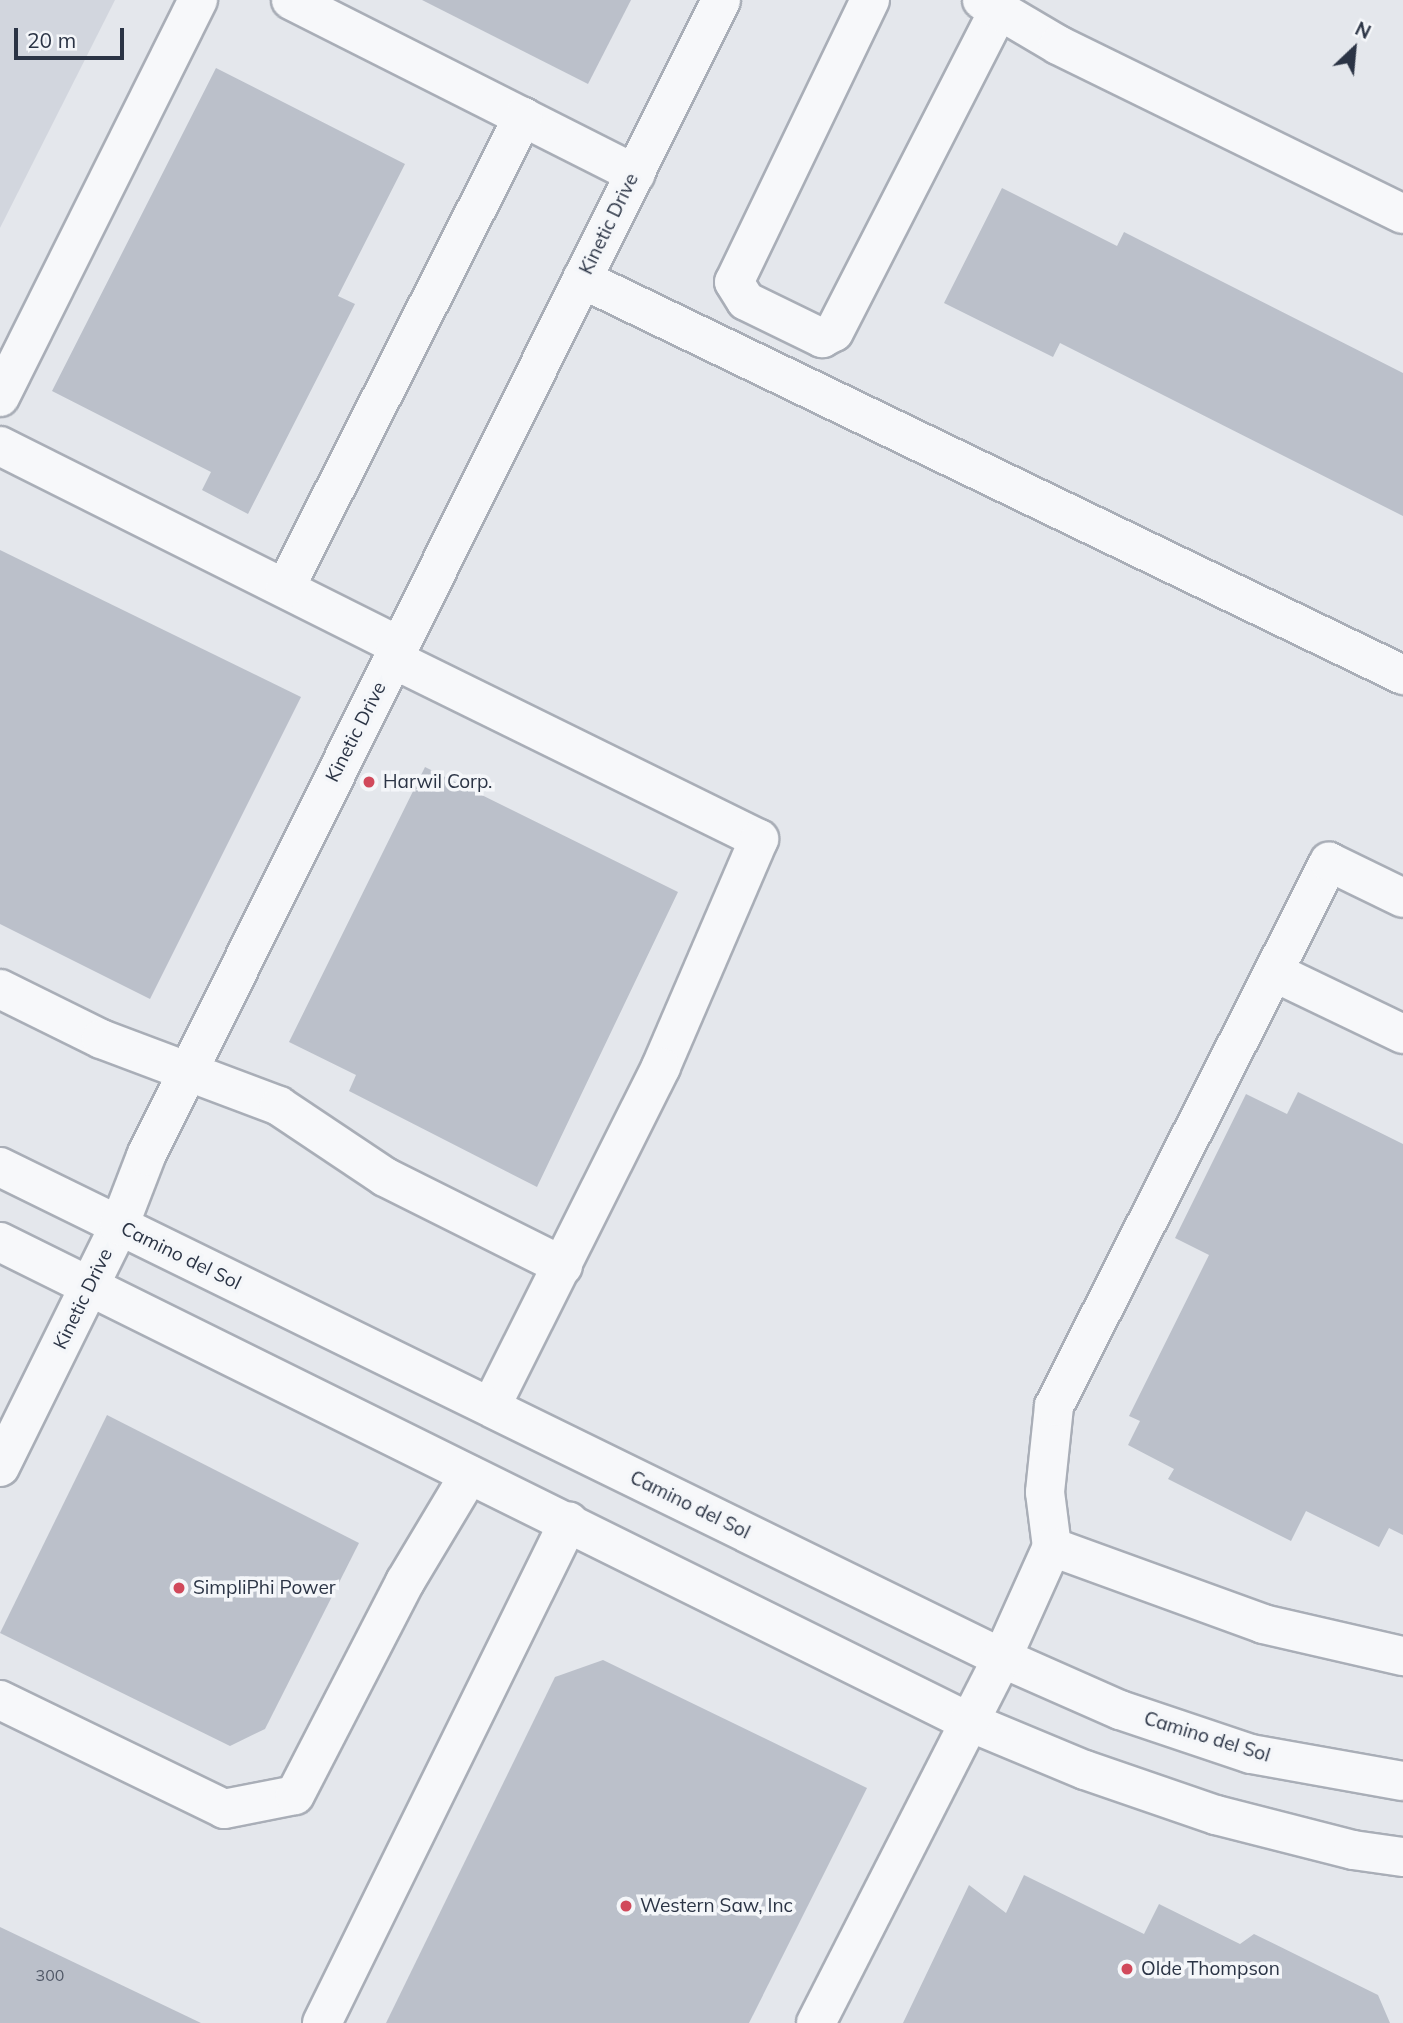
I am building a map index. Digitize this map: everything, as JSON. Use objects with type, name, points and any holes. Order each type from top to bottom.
[{"type":"street","points":[[0,397],[198,0]]},
{"type":"street","points":[[291,0],[635,174]]},
{"type":"street","name":"Kinetic Drive","points":[[0,1468],[9,1427],[90,1288],[119,1226],[145,1156],[721,0]]},
{"type":"street","points":[[870,0],[734,282],[746,301],[822,338],[834,332],[991,4],[1058,46],[1403,214]]},
{"type":"street","points":[[285,588],[523,117]]},
{"type":"street","points":[[582,279],[1403,675]]},
{"type":"street","points":[[0,446],[285,588],[396,652],[759,839],[661,1066],[564,1266],[491,1407]]},
{"type":"street","points":[[816,2023],[967,1721],[1002,1658],[1052,1547],[1045,1492],[1054,1406],[1329,862],[1403,898]]},
{"type":"street","points":[[1274,972],[1403,1034]]},
{"type":"street","points":[[0,989],[101,1039],[279,1106],[385,1177],[564,1266]]},
{"type":"street","name":"Camino del Sol","points":[[0,1167],[1002,1658],[1120,1710],[1251,1754],[1403,1781]]},
{"type":"street","points":[[0,1242],[469,1475],[569,1521],[967,1721],[1085,1770],[1216,1815],[1353,1850],[1403,1857]]},
{"type":"street","points":[[0,1700],[225,1809],[295,1795],[405,1582],[469,1475]]},
{"type":"street","points":[[322,2023],[569,1521]]},
{"type":"street","points":[[1052,1547],[1264,1624],[1403,1656]]},
{"type":"shaded area","points":[[0,0],[115,0],[0,228]]},
{"type":"building","points":[[422,0],[631,0],[588,84]]},
{"type":"building","points":[[216,68],[405,164],[338,296],[355,304],[248,514],[202,490],[211,472],[52,391]]},
{"type":"building","points":[[1002,188],[1117,246],[1124,232],[1403,373],[1403,516],[1060,343],[1053,357],[944,303]]},
{"type":"building","points":[[0,550],[301,697],[150,999],[0,924]]},
{"type":"building","points":[[425,767],[678,892],[537,1187],[349,1091],[356,1075],[289,1042]]},
{"type":"building","points":[[1298,1092],[1403,1144],[1403,1535],[1389,1528],[1379,1547],[1306,1511],[1291,1541],[1168,1479],[1174,1469],[1128,1445],[1140,1421],[1129,1416],[1209,1255],[1175,1238],[1246,1094],[1287,1114]]},
{"type":"building","name":"SimpliPhi Power","points":[[107,1415],[359,1543],[265,1729],[230,1746],[0,1633]]},
{"type":"building","name":"Western Saw, Inc","points":[[603,1660],[867,1788],[749,2023],[386,2023],[555,1677]]},
{"type":"building","name":"Olde Thompson","points":[[1024,1875],[1144,1934],[1159,1904],[1240,1944],[1254,1934],[1378,1995],[1390,2023],[903,2023],[969,1885],[1006,1913]]},
{"type":"building","points":[[0,1927],[201,2023],[0,2023]]},
{"type":"place","name":"Harwil Corp.","points":[[369,782]]},
{"type":"place","name":"SimpliPhi Power","points":[[179,1588]]},
{"type":"place","name":"Western Saw, Inc","points":[[626,1906]]},
{"type":"place","name":"Olde Thompson","points":[[1127,1969]]}]
